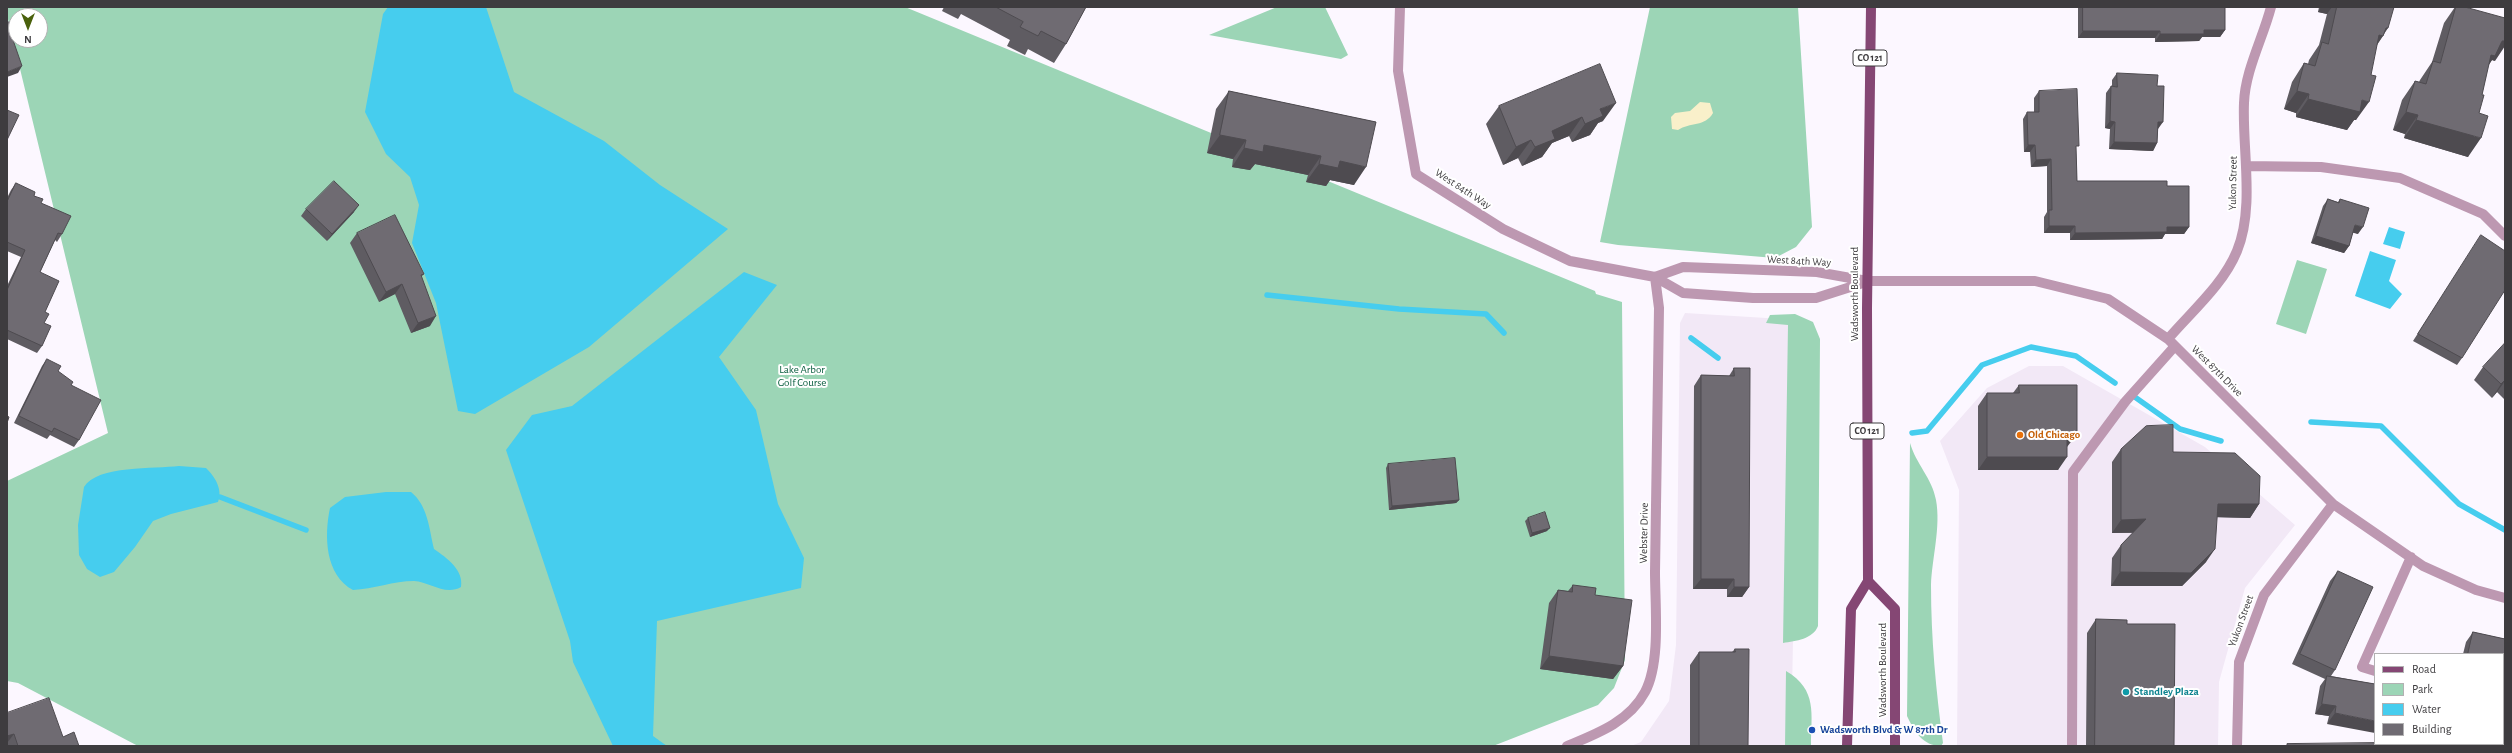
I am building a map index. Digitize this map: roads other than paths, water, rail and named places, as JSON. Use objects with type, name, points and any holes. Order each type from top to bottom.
[{"type":"main road","name":"Wadsworth Boulevard","points":[[1871,7],[1867,281],[1868,581],[1895,609],[1895,746]]},
{"type":"main road","points":[[1847,746],[1851,609],[1868,581]]},
{"type":"street","name":"West 84th Way","points":[[1400,7],[1398,71],[1416,174],[1503,230],[1570,261],[1655,277],[1683,293],[1753,298],[1816,298],[1867,281]]},
{"type":"street","name":"Yukon Street","points":[[2072,746],[2073,472],[2125,402],[2140,385],[2223,277],[2237,250],[2244,223],[2246,166],[2244,102],[2248,81],[2271,7]]},
{"type":"street","points":[[2246,166],[2321,167],[2400,178],[2484,214],[2505,236]]},
{"type":"street","name":"West 84th Way","points":[[1655,277],[1683,267],[1817,272],[1867,281]]},
{"type":"street","name":"Webster Drive","points":[[1567,746],[1608,729],[1645,692],[1652,671],[1656,541],[1659,308],[1655,277]]},
{"type":"street","name":"West 87th Drive","points":[[1867,281],[2035,281],[2108,299],[2172,343],[2333,504],[2423,566],[2476,590],[2505,598]]},
{"type":"street","name":"Yukon Street","points":[[2237,746],[2239,662],[2264,595],[2333,504]]},
{"type":"street","points":[[2374,671],[2362,667],[2411,557]]},
{"type":"water","points":[[388,7],[486,7],[514,92],[604,141],[660,185],[728,229],[589,347],[475,414],[458,411],[436,303],[412,243],[419,205],[410,177],[386,154],[365,112],[383,14]]},
{"type":"water","points":[[2389,227],[2405,232],[2400,249],[2383,244]]},
{"type":"water","points":[[2370,251],[2396,260],[2389,281],[2402,294],[2390,309],[2355,296]]},
{"type":"water","points":[[744,272],[777,285],[719,357],[756,410],[778,504],[804,558],[801,588],[657,621],[653,736],[667,746],[613,746],[573,662],[570,641],[506,450],[532,415],[572,406]]},
{"type":"water","points":[[179,466],[206,468],[212,475],[219,488],[220,492],[218,502],[171,514],[153,521],[135,547],[114,572],[100,577],[87,569],[79,555],[78,525],[84,487],[91,480],[113,471]]},
{"type":"water","points":[[386,492],[411,492],[417,498],[427,518],[434,549],[454,565],[460,575],[461,587],[449,590],[414,581],[399,582],[353,590],[337,575],[332,565],[327,542],[330,508],[345,497]]},
{"type":"waterway","points":[[1267,295],[1399,309],[1486,314],[1504,333]]},
{"type":"waterway","points":[[1691,338],[1718,358]]},
{"type":"waterway","points":[[1912,433],[1927,431],[1982,365],[2031,347],[2076,356],[2115,383]]},
{"type":"waterway","points":[[2132,395],[2180,429],[2221,441]]},
{"type":"waterway","points":[[2311,422],[2381,426],[2459,504],[2505,530]]},
{"type":"waterway","points":[[220,497],[306,530]]},
{"type":"place","name":"Old Chicago","points":[[2020,435]]},
{"type":"place","name":"Standley Plaza","points":[[2126,692]]},
{"type":"place","name":"Wadsworth Blvd & W 87th Dr","points":[[1812,730]]},
{"type":"park label","name":"Lake Arbor Golf Course","points":[[802,376]]}]
